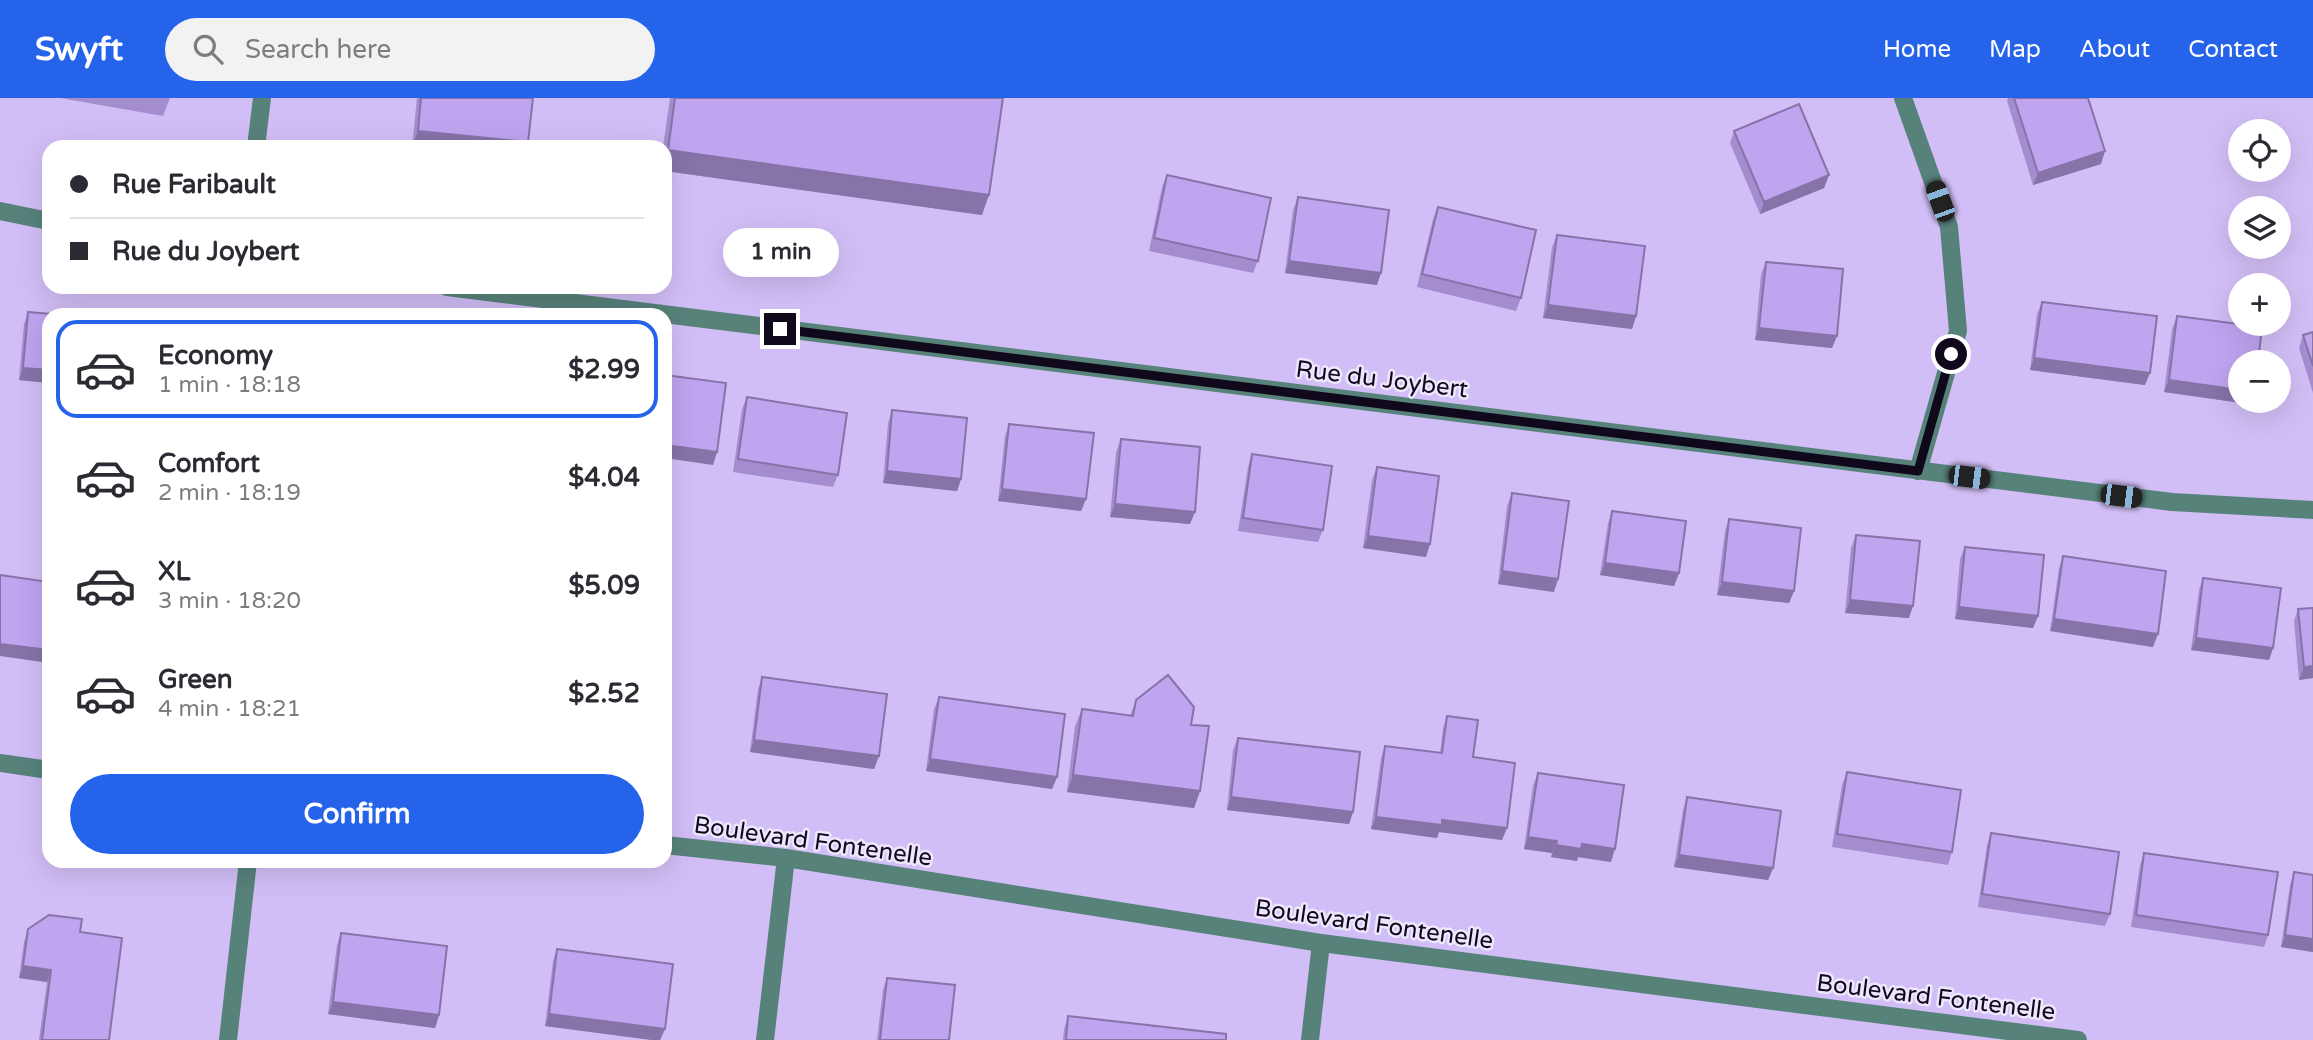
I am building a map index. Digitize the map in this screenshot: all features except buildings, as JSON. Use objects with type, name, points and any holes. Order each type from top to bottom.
[{"type":"street","points":[[257,140],[262,98]]},
{"type":"street","points":[[1903,98],[1949,227],[1958,331],[1918,471]]},
{"type":"street","points":[[0,211],[42,220]]},
{"type":"street","name":"Rue du Joybert","points":[[503,294],[615,308]]},
{"type":"street","name":"Rue du Joybert","points":[[672,315],[2172,502],[2313,510]]},
{"type":"street","points":[[0,763],[42,769]]},
{"type":"street","name":"Boulevard Fontenelle","points":[[672,846],[786,858],[1321,943],[2078,1040]]},
{"type":"street","points":[[765,1040],[786,858]]},
{"type":"street","points":[[228,1040],[247,868]]},
{"type":"street","points":[[1310,1040],[1321,943]]},
{"type":"route","points":[[780,329],[1918,471],[1951,354]]}]
